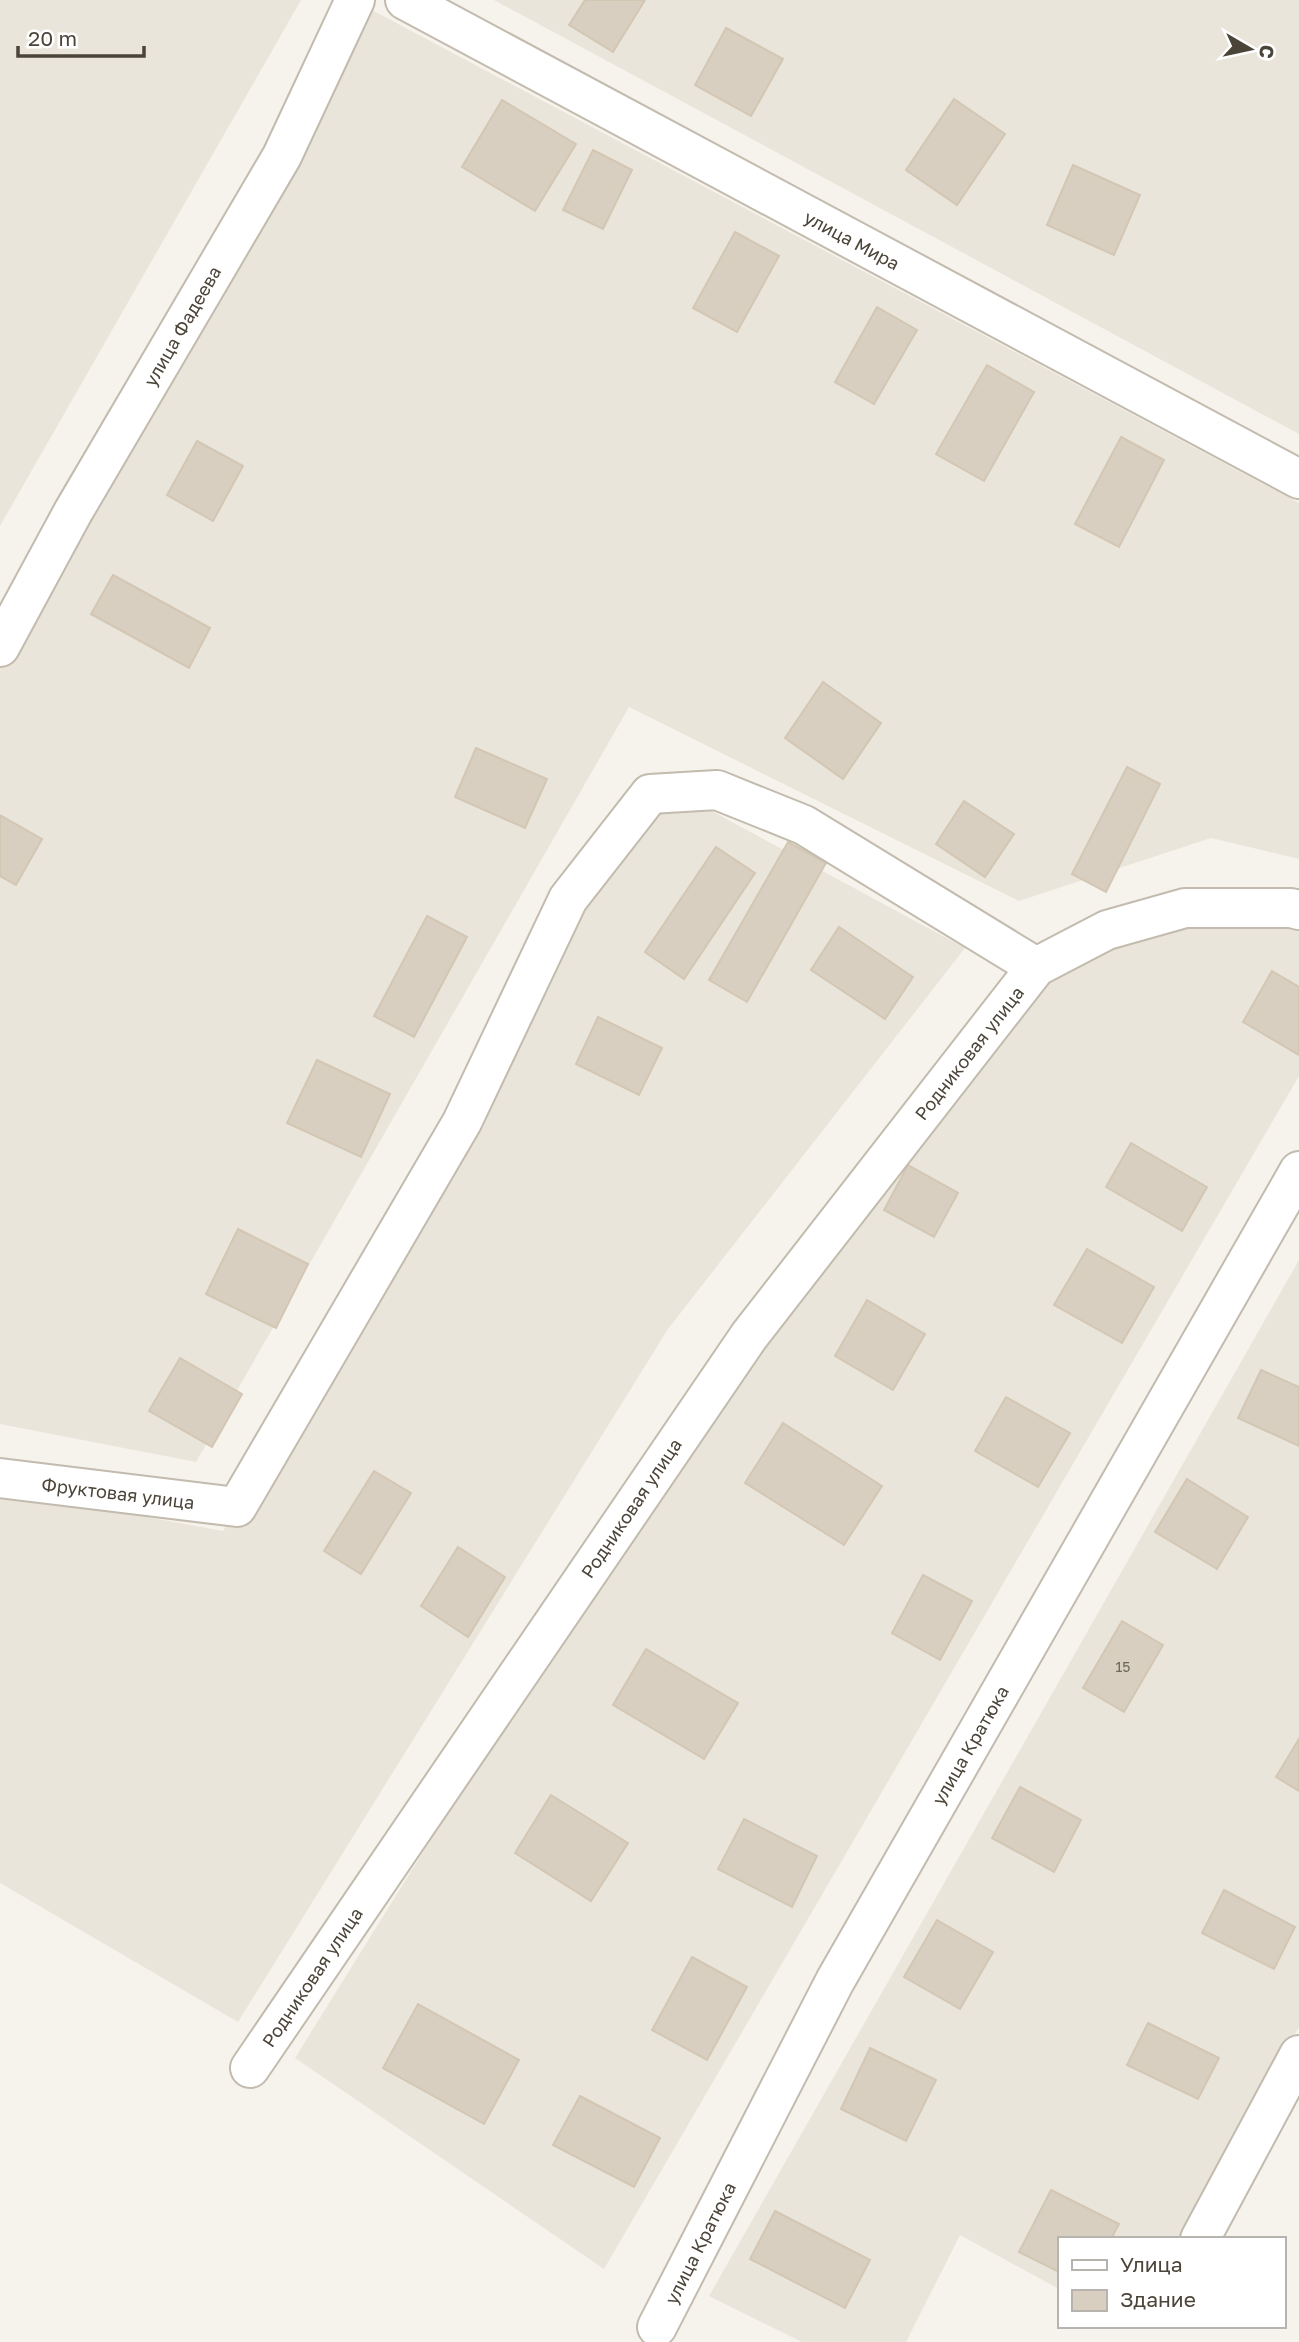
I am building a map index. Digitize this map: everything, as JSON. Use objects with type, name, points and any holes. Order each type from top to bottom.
[{"type":"street","name":"улица Фадеева","points":[[0,647],[73,512],[282,156],[355,0]]},
{"type":"street","name":"улица Мира","points":[[405,0],[1299,479]]},
{"type":"street","name":"Родниковая улица","points":[[237,1507],[462,1122],[568,899],[650,794],[718,790],[804,825],[1036,967]]},
{"type":"street","name":"Родниковая улица","points":[[250,2068],[749,1336],[1036,967],[1107,930],[1185,908],[1299,910]]},
{"type":"street","name":"улица Кратюка","points":[[657,2327],[835,1981],[1299,1171]]},
{"type":"street","name":"Фруктовая улица","points":[[0,1478],[237,1507]]},
{"type":"street","points":[[1201,2237],[1299,2055]]},
{"type":"shaded area","points":[[0,0],[301,0],[0,526]]},
{"type":"shaded area","points":[[494,0],[1299,0],[1299,434]]},
{"type":"shaded area","points":[[372,10],[1299,503],[1299,859],[1211,838],[1019,901],[629,707],[196,1462],[0,1424],[0,647],[282,156]]},
{"type":"shaded area","points":[[658,782],[965,948],[668,1329],[238,2022],[0,1883],[0,1490],[223,1531],[462,1122],[568,899]]},
{"type":"shaded area","points":[[1217,906],[1299,928],[1299,1076],[604,2269],[295,2058],[725,1366],[1036,967]]},
{"type":"shaded area","points":[[1299,1260],[1299,2027],[1179,2237],[1058,2237],[1058,2288],[960,2235],[906,2342],[802,2342],[709,2296]]},
{"type":"building","points":[[585,0],[645,0],[613,52],[569,25]]},
{"type":"building","points":[[726,28],[783,59],[751,116],[695,85]]},
{"type":"building","points":[[954,99],[1005,134],[957,205],[906,170]]},
{"type":"building","points":[[502,100],[576,144],[535,211],[462,167]]},
{"type":"building","points":[[593,150],[632,170],[603,229],[563,210]]},
{"type":"building","points":[[1073,165],[1140,195],[1114,255],[1047,225]]},
{"type":"building","points":[[735,232],[779,256],[737,332],[693,308]]},
{"type":"building","points":[[877,307],[917,330],[874,404],[835,382]]},
{"type":"building","points":[[987,365],[1034,392],[984,481],[936,454]]},
{"type":"building","points":[[1121,437],[1164,460],[1119,547],[1075,524]]},
{"type":"building","points":[[197,441],[243,466],[213,521],[167,495]]},
{"type":"building","points":[[113,575],[210,628],[189,668],[91,614]]},
{"type":"building","points":[[823,682],[881,723],[843,779],[785,738]]},
{"type":"building","points":[[476,748],[547,779],[525,828],[455,797]]},
{"type":"building","points":[[1127,767],[1160,784],[1106,892],[1072,874]]},
{"type":"building","points":[[964,801],[1014,834],[985,877],[936,844]]},
{"type":"building","points":[[0,815],[42,839],[16,885],[0,876]]},
{"type":"building","points":[[788,842],[826,863],[747,1002],[709,980]]},
{"type":"building","points":[[716,847],[755,873],[684,979],[645,952]]},
{"type":"building","points":[[427,916],[467,937],[414,1037],[374,1016]]},
{"type":"building","points":[[839,927],[913,977],[885,1019],[811,970]]},
{"type":"building","points":[[1272,971],[1299,987],[1299,1055],[1243,1022]]},
{"type":"building","points":[[598,1017],[662,1048],[639,1095],[576,1064]]},
{"type":"building","points":[[317,1060],[390,1094],[361,1157],[287,1123]]},
{"type":"building","points":[[1131,1143],[1207,1187],[1182,1231],[1106,1187]]},
{"type":"building","points":[[908,1165],[958,1193],[934,1237],[884,1210]]},
{"type":"building","points":[[238,1229],[308,1264],[276,1328],[206,1294]]},
{"type":"building","points":[[1087,1249],[1154,1287],[1122,1343],[1054,1305]]},
{"type":"building","points":[[867,1300],[925,1334],[893,1390],[835,1356]]},
{"type":"building","points":[[180,1358],[242,1394],[212,1447],[149,1411]]},
{"type":"building","points":[[1261,1370],[1299,1387],[1299,1446],[1238,1418]]},
{"type":"building","points":[[1006,1397],[1070,1433],[1038,1487],[975,1451]]},
{"type":"building","points":[[783,1423],[882,1486],[844,1545],[745,1483]]},
{"type":"building","points":[[374,1471],[411,1493],[361,1574],[324,1551]]},
{"type":"building","points":[[1187,1479],[1248,1517],[1217,1569],[1155,1532]]},
{"type":"building","points":[[458,1547],[505,1577],[468,1637],[421,1606]]},
{"type":"building","points":[[923,1575],[972,1601],[940,1660],[892,1633]]},
{"type":"building","points":[[1122,1621],[1163,1645],[1124,1712],[1083,1688]]},
{"type":"building","points":[[646,1649],[738,1703],[704,1759],[613,1705]]},
{"type":"building","points":[[1299,1739],[1299,1791],[1276,1777]]},
{"type":"building","points":[[1020,1787],[1081,1820],[1054,1872],[992,1838]]},
{"type":"building","points":[[551,1795],[628,1843],[591,1901],[515,1853]]},
{"type":"building","points":[[744,1819],[817,1856],[792,1907],[718,1869]]},
{"type":"building","points":[[1224,1890],[1295,1927],[1274,1969],[1202,1933]]},
{"type":"building","points":[[937,1920],[993,1952],[960,2009],[904,1977]]},
{"type":"building","points":[[692,1957],[747,1987],[707,2060],[652,2030]]},
{"type":"building","points":[[418,2004],[519,2060],[484,2124],[383,2068]]},
{"type":"building","points":[[1148,2023],[1219,2058],[1198,2099],[1127,2065]]},
{"type":"building","points":[[870,2048],[936,2080],[906,2141],[841,2109]]},
{"type":"building","points":[[580,2096],[660,2138],[634,2187],[553,2145]]},
{"type":"building","points":[[1051,2190],[1119,2224],[1112,2237],[1058,2237],[1058,2272],[1019,2252]]},
{"type":"building","points":[[775,2211],[870,2260],[845,2308],[750,2259]]}]
